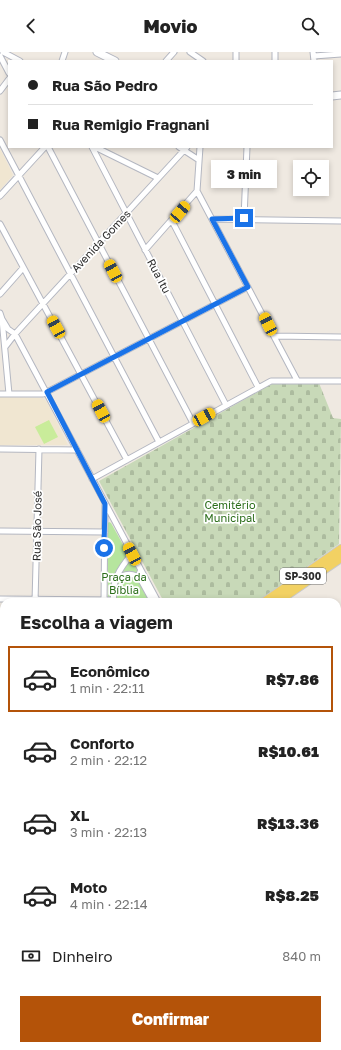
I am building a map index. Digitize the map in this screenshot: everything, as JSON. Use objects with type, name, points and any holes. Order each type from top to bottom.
[{"type":"main road","name":"SP-300","points":[[270,598],[341,549]]},
{"type":"main road","name":"SP-300","points":[[283,598],[341,557]]},
{"type":"street","points":[[3,52],[18,60]]},
{"type":"street","points":[[97,52],[113,60]]},
{"type":"street","points":[[167,60],[174,52]]},
{"type":"street","points":[[190,52],[197,55]]},
{"type":"street","points":[[314,56],[341,54]]},
{"type":"street","points":[[0,56],[8,71]]},
{"type":"street","points":[[0,91],[8,80]]},
{"type":"street","points":[[0,140],[159,442]]},
{"type":"street","points":[[0,196],[44,148]]},
{"type":"street","points":[[49,148],[193,423]]},
{"type":"street","name":"Rua Itu","points":[[93,148],[126,214],[226,405]]},
{"type":"street","points":[[95,148],[158,178]]},
{"type":"street","points":[[186,148],[199,160]]},
{"type":"street","name":"Avenida Gomes","points":[[5,345],[186,148]]},
{"type":"street","points":[[200,148],[197,192],[297,380]]},
{"type":"street","points":[[244,218],[247,148]]},
{"type":"street","points":[[146,250],[197,192]]},
{"type":"street","points":[[212,219],[244,218],[341,221]]},
{"type":"street","points":[[172,222],[258,387]]},
{"type":"street","points":[[0,224],[127,460]]},
{"type":"street","points":[[0,294],[23,268]]},
{"type":"street","points":[[0,394],[42,394],[47,392],[248,287]]},
{"type":"street","points":[[0,313],[5,345],[9,394]]},
{"type":"street","points":[[2,319],[8,329],[15,334],[47,392],[156,598]]},
{"type":"street","points":[[274,336],[341,337]]},
{"type":"street","points":[[92,479],[258,387],[272,381],[341,381]]},
{"type":"street","points":[[0,449],[77,450]]},
{"type":"street","name":"Rua São José","points":[[35,598],[39,449]]},
{"type":"street","points":[[104,598],[105,504]]},
{"type":"street","points":[[0,531],[105,532]]},
{"type":"street","points":[[114,598],[114,581],[122,565],[132,554]]},
{"type":"street","points":[[139,568],[142,582]]},
{"type":"street","points":[[114,581],[129,574],[136,576],[142,582],[151,598]]},
{"type":"shaded area","points":[[0,148],[13,175],[0,190]]},
{"type":"shaded area","points":[[0,397],[43,398],[47,402],[68,445],[0,445]]},
{"type":"green space","name":"Cemitério Municipal","points":[[319,383],[333,418],[341,419],[339,544],[263,598],[162,598],[99,481],[272,384]]},
{"type":"green space","points":[[49,420],[58,437],[44,444],[35,427]]},
{"type":"green space","name":"Praça da Bíblia","points":[[109,522],[111,523],[153,598],[108,598],[107,524]]},
{"type":"route","points":[[104,548],[105,504],[47,392],[248,287],[212,219],[244,218]]}]
